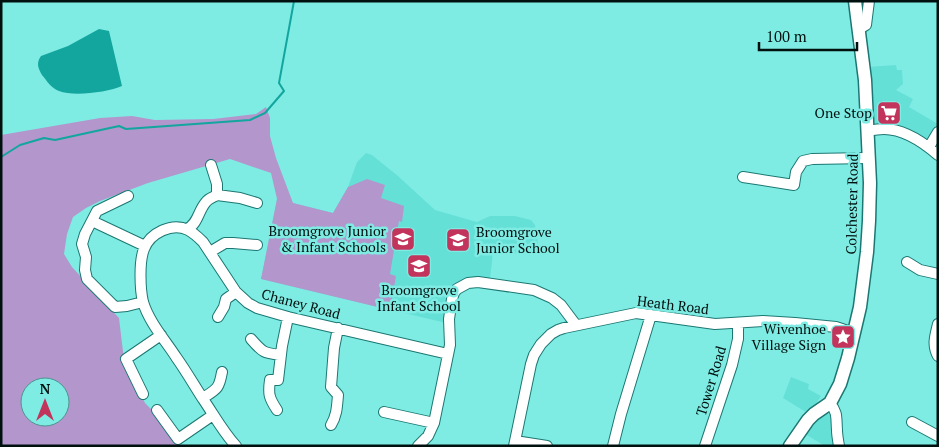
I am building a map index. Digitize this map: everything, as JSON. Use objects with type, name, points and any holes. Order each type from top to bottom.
[{"type":"main road","name":"Colchester Road","points":[[830,403],[840,384],[860,308],[867,244],[870,183],[868,131],[864,72],[855,1]]},
{"type":"main road","points":[[790,446],[814,414],[830,403]]},
{"type":"street","points":[[859,29],[866,25],[869,1]]},
{"type":"street","points":[[868,131],[895,130],[912,137],[938,154]]},
{"type":"street","points":[[929,147],[938,132]]},
{"type":"street","points":[[743,177],[794,185],[796,172],[803,161],[812,159],[868,158]]},
{"type":"street","points":[[211,165],[217,184],[217,195]]},
{"type":"street","points":[[236,446],[230,440],[148,314],[143,302],[141,288],[141,263],[145,246],[156,234],[162,230],[179,228],[188,230],[194,226],[206,202],[217,195],[240,198],[257,204]]},
{"type":"street","points":[[128,196],[97,211],[82,241],[86,257],[85,270],[87,279],[115,307],[143,302]]},
{"type":"street","points":[[92,221],[145,246]]},
{"type":"street","name":"Chaney Road","points":[[188,230],[197,236],[210,252],[236,292],[257,308],[448,354]]},
{"type":"street","points":[[210,252],[225,243],[257,245]]},
{"type":"street","points":[[907,262],[920,270],[938,274]]},
{"type":"street","points":[[418,446],[428,436],[434,423],[451,340],[449,319],[454,293],[458,289],[474,282],[541,292],[561,305],[576,325]]},
{"type":"street","points":[[218,317],[226,299],[236,292]]},
{"type":"street","name":"Heath Road","points":[[515,443],[534,355],[551,334],[564,328],[636,313],[715,324],[762,321],[795,323],[836,328],[854,333]]},
{"type":"street","points":[[613,446],[652,315]]},
{"type":"street","points":[[277,410],[268,393],[270,380],[278,380],[288,317]]},
{"type":"street","name":"Tower Road","points":[[704,446],[732,364],[738,339],[738,324]]},
{"type":"street","points":[[938,324],[934,349],[938,356]]},
{"type":"street","points":[[331,425],[338,408],[338,395],[332,387],[334,348],[338,328]]},
{"type":"street","points":[[144,394],[126,359],[161,335]]},
{"type":"street","points":[[251,340],[264,352],[281,356]]},
{"type":"street","points":[[203,398],[218,387],[222,372]]},
{"type":"street","points":[[830,403],[835,408],[839,446]]},
{"type":"street","points":[[157,410],[178,439],[214,415]]},
{"type":"street","points":[[384,412],[434,423]]},
{"type":"street","points":[[912,422],[938,436]]},
{"type":"street","points":[[515,443],[547,446]]},
{"type":"shaded area","points":[[99,29],[109,31],[122,86],[100,92],[73,94],[59,91],[49,84],[39,70],[38,63],[41,56],[68,46]]},
{"type":"shaded area","points":[[896,65],[897,70],[902,70],[903,84],[896,90],[913,99],[909,107],[938,124],[938,134],[931,145],[871,128],[867,67]]},
{"type":"shaded area","points":[[266,107],[270,118],[270,136],[276,158],[293,203],[333,213],[348,187],[367,179],[385,185],[381,198],[404,206],[402,222],[399,221],[390,274],[396,276],[390,310],[261,279],[277,199],[271,173],[230,159],[148,183],[100,201],[73,217],[67,234],[64,254],[72,267],[119,318],[124,360],[145,403],[181,446],[1,446],[1,135],[100,118],[132,116],[155,120],[213,119],[256,114]]},
{"type":"shaded area","name":"Broomgrove Junior & Infant Schools","points":[[366,153],[372,155],[398,176],[435,210],[477,222],[490,216],[515,216],[531,220],[535,225],[540,255],[493,252],[490,280],[461,283],[446,323],[261,279],[277,199],[333,213],[348,187],[357,162]]},
{"type":"shaded area","points":[[791,377],[809,384],[808,389],[821,396],[809,414],[783,398]]},
{"type":"shaded area","points":[[824,414],[831,415],[834,446],[825,446],[805,434]]},
{"type":"waterway","points":[[1,157],[20,145],[44,138],[55,140],[119,126],[126,129],[250,120],[265,113],[284,91],[279,83],[294,1]]},
{"type":"place","name":"One Stop","points":[[889,113]]},
{"type":"place","name":"Broomgrove Junior & Infant Schools","points":[[403,239]]},
{"type":"place","name":"Broomgrove Junior School","points":[[458,240]]},
{"type":"place","name":"Broomgrove Infant School","points":[[419,266]]},
{"type":"place","name":"Wivenhoe Village Sign","points":[[843,337]]}]
